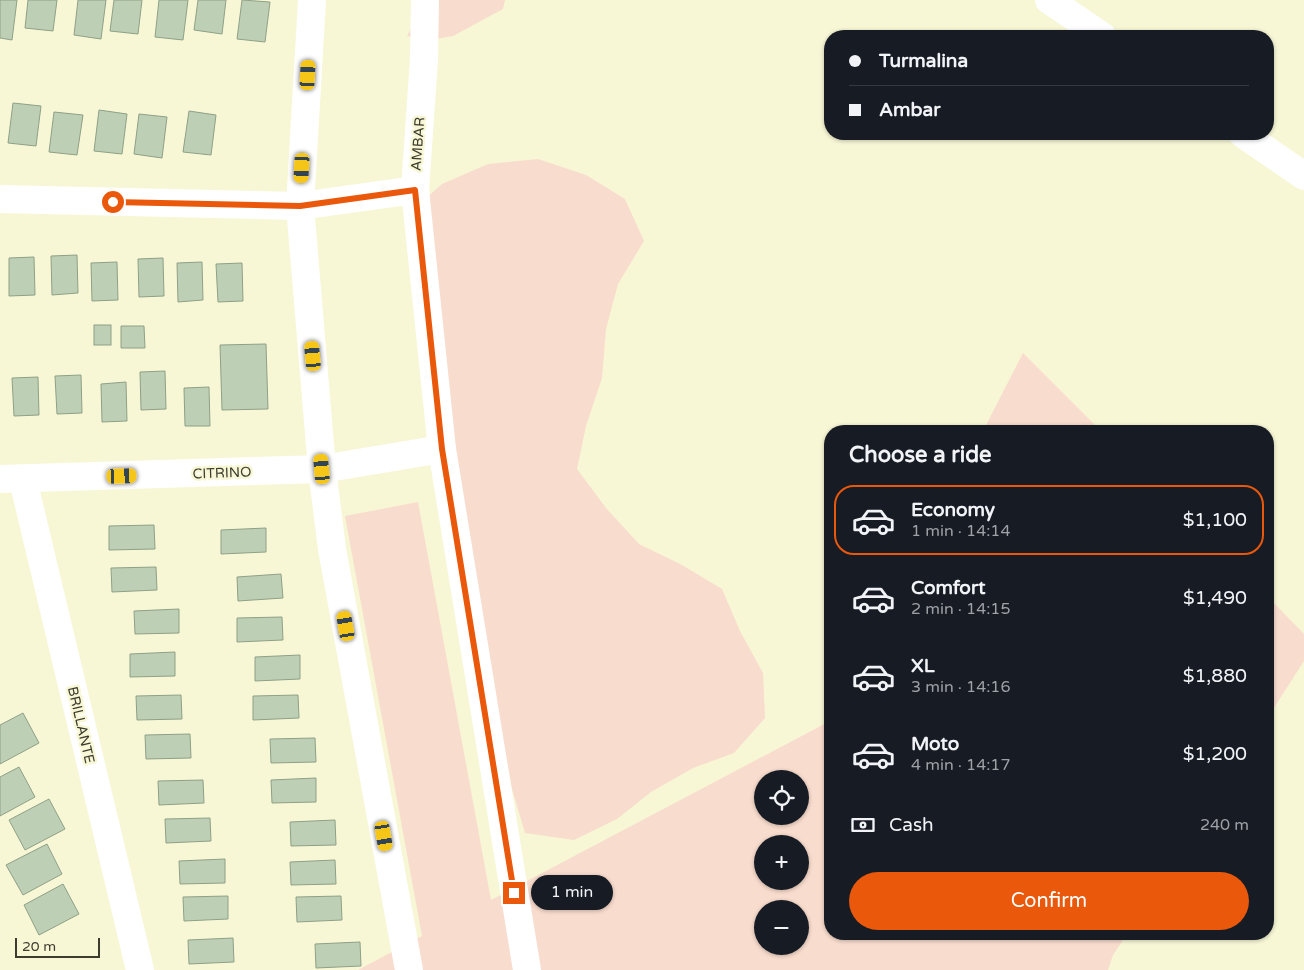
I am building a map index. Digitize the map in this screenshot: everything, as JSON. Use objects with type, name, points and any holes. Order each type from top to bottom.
[{"type":"street","points":[[312,0],[300,206],[322,469],[332,549],[409,970]]},
{"type":"street","name":"AMBAR","points":[[425,0],[424,59],[415,190],[442,449],[527,970]]},
{"type":"street","points":[[1049,0],[1093,30]]},
{"type":"street","points":[[1252,140],[1304,176]]},
{"type":"street","points":[[0,199],[300,206],[415,190]]},
{"type":"street","name":"CITRINO","points":[[11,480],[322,469],[442,449]]},
{"type":"street","name":"BRILLANTE","points":[[11,480],[140,970]]},
{"type":"shaded area","points":[[428,0],[505,0],[503,9],[453,36],[431,40],[407,36]]},
{"type":"shaded area","points":[[538,159],[586,175],[625,199],[644,241],[618,284],[606,329],[602,378],[586,426],[577,469],[606,508],[639,544],[682,565],[722,589],[740,631],[763,673],[765,718],[734,753],[693,768],[651,792],[617,819],[574,840],[525,833],[512,789],[404,218],[442,184],[488,164]]},
{"type":"shaded area","points":[[1023,353],[1095,425],[986,425]]},
{"type":"shaded area","points":[[418,502],[491,900],[824,724],[824,940],[1123,940],[1113,955],[1108,970],[358,970],[422,936],[345,516]]},
{"type":"shaded area","points":[[1274,603],[1304,634],[1304,661],[1274,708]]},
{"type":"building","points":[[0,0],[17,0],[12,40],[0,38]]},
{"type":"building","points":[[28,0],[57,0],[53,31],[25,28]]},
{"type":"building","points":[[78,0],[106,0],[101,39],[74,35]]},
{"type":"building","points":[[114,0],[142,0],[138,34],[110,31]]},
{"type":"building","points":[[159,0],[188,0],[183,40],[155,37]]},
{"type":"building","points":[[198,0],[226,0],[222,34],[194,30]]},
{"type":"building","points":[[242,0],[270,2],[265,42],[237,39]]},
{"type":"building","points":[[13,103],[41,106],[36,146],[8,143]]},
{"type":"building","points":[[99,110],[127,114],[122,154],[94,151]]},
{"type":"building","points":[[189,111],[216,115],[211,155],[183,152]]},
{"type":"building","points":[[54,112],[83,115],[77,155],[49,152]]},
{"type":"building","points":[[139,114],[167,117],[162,158],[134,154]]},
{"type":"building","points":[[77,255],[78,293],[52,295],[51,256]]},
{"type":"building","points":[[34,257],[35,295],[9,296],[9,258]]},
{"type":"building","points":[[163,258],[164,296],[139,297],[138,259]]},
{"type":"building","points":[[117,262],[118,300],[92,301],[91,263]]},
{"type":"building","points":[[202,262],[203,300],[178,302],[177,263]]},
{"type":"building","points":[[242,263],[243,301],[218,302],[216,264]]},
{"type":"building","points":[[94,325],[111,325],[111,345],[94,345]]},
{"type":"building","points":[[121,326],[144,326],[145,348],[121,348]]},
{"type":"building","points":[[266,344],[268,409],[222,410],[220,345]]},
{"type":"building","points":[[165,371],[166,409],[141,410],[140,372]]},
{"type":"building","points":[[81,375],[82,413],[57,414],[55,376]]},
{"type":"building","points":[[38,377],[39,415],[14,416],[12,378]]},
{"type":"building","points":[[126,382],[127,421],[102,422],[101,384]]},
{"type":"building","points":[[209,387],[210,426],[185,426],[184,388]]},
{"type":"building","points":[[154,525],[155,549],[109,550],[109,526]]},
{"type":"building","points":[[266,528],[266,552],[221,554],[221,530]]},
{"type":"building","points":[[156,567],[157,590],[112,592],[111,568]]},
{"type":"building","points":[[281,574],[283,598],[238,601],[237,577]]},
{"type":"building","points":[[179,609],[179,633],[135,634],[134,611]]},
{"type":"building","points":[[282,617],[283,640],[237,642],[237,618]]},
{"type":"building","points":[[175,652],[175,676],[130,677],[130,654]]},
{"type":"building","points":[[300,655],[300,679],[255,681],[255,657]]},
{"type":"building","points":[[181,695],[182,719],[137,720],[136,696]]},
{"type":"building","points":[[298,695],[299,718],[253,720],[253,696]]},
{"type":"building","points":[[23,713],[39,743],[0,764],[0,725]]},
{"type":"building","points":[[190,734],[191,758],[146,759],[145,735]]},
{"type":"building","points":[[315,738],[316,762],[271,763],[270,739]]},
{"type":"building","points":[[19,767],[35,797],[0,816],[0,777]]},
{"type":"building","points":[[316,778],[316,802],[272,803],[271,780]]},
{"type":"building","points":[[203,780],[204,803],[159,805],[158,781]]},
{"type":"building","points":[[49,799],[65,829],[25,850],[9,820]]},
{"type":"building","points":[[210,818],[211,841],[166,843],[165,819]]},
{"type":"building","points":[[335,820],[336,845],[291,846],[290,822]]},
{"type":"building","points":[[47,844],[62,874],[23,895],[6,865]]},
{"type":"building","points":[[225,859],[225,883],[180,884],[179,861]]},
{"type":"building","points":[[335,860],[336,884],[291,885],[290,862]]},
{"type":"building","points":[[63,884],[79,914],[39,935],[24,905]]},
{"type":"building","points":[[228,896],[228,919],[184,921],[183,897]]},
{"type":"building","points":[[341,896],[342,920],[297,922],[296,897]]},
{"type":"building","points":[[233,938],[234,962],[189,964],[188,940]]},
{"type":"building","points":[[360,942],[361,966],[316,968],[315,944]]},
{"type":"route","points":[[113,202],[300,206],[415,190],[442,449],[514,893]]}]
